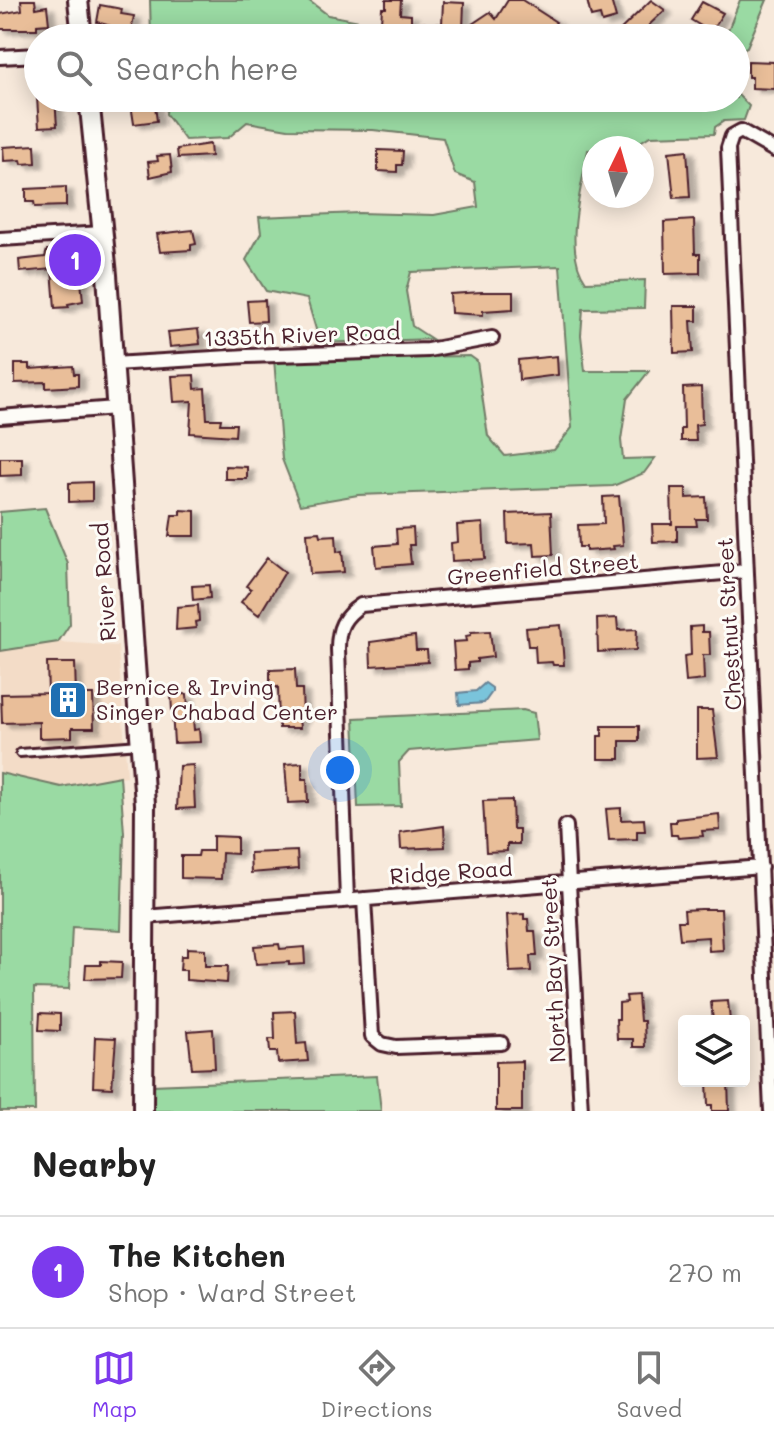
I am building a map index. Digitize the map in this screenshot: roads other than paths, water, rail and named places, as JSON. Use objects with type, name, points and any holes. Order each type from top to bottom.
[{"type":"street","points":[[78,0],[81,24]]},
{"type":"street","points":[[0,57],[24,56]]},
{"type":"street","name":"River Road","points":[[90,112],[103,233],[146,829],[143,1111]]},
{"type":"street","name":"Chestnut Street","points":[[771,1111],[728,148],[732,136],[741,131],[774,150]]},
{"type":"street","points":[[0,239],[103,233]]},
{"type":"street","name":"1335th River Road","points":[[113,364],[428,350],[492,338]]},
{"type":"street","points":[[0,417],[116,408]]},
{"type":"street","name":"Greenfield Street","points":[[347,900],[338,649],[338,631],[346,615],[361,605],[746,571]]},
{"type":"street","name":"North Bay Street","points":[[566,826],[581,1111]]},
{"type":"street","name":"Ridge Road","points":[[145,917],[761,867]]},
{"type":"street","points":[[364,899],[372,1036],[382,1044],[396,1047],[501,1043]]},
{"type":"lane","points":[[20,753],[140,744]]},
{"type":"water","points":[[485,683],[492,688],[492,692],[484,703],[459,705],[458,693],[476,691]]},
{"type":"place","name":"The Kitchen","points":[[75,260]]},
{"type":"place","name":"Bernice & Irving Singer Chabad Center","points":[[68,700]]}]
